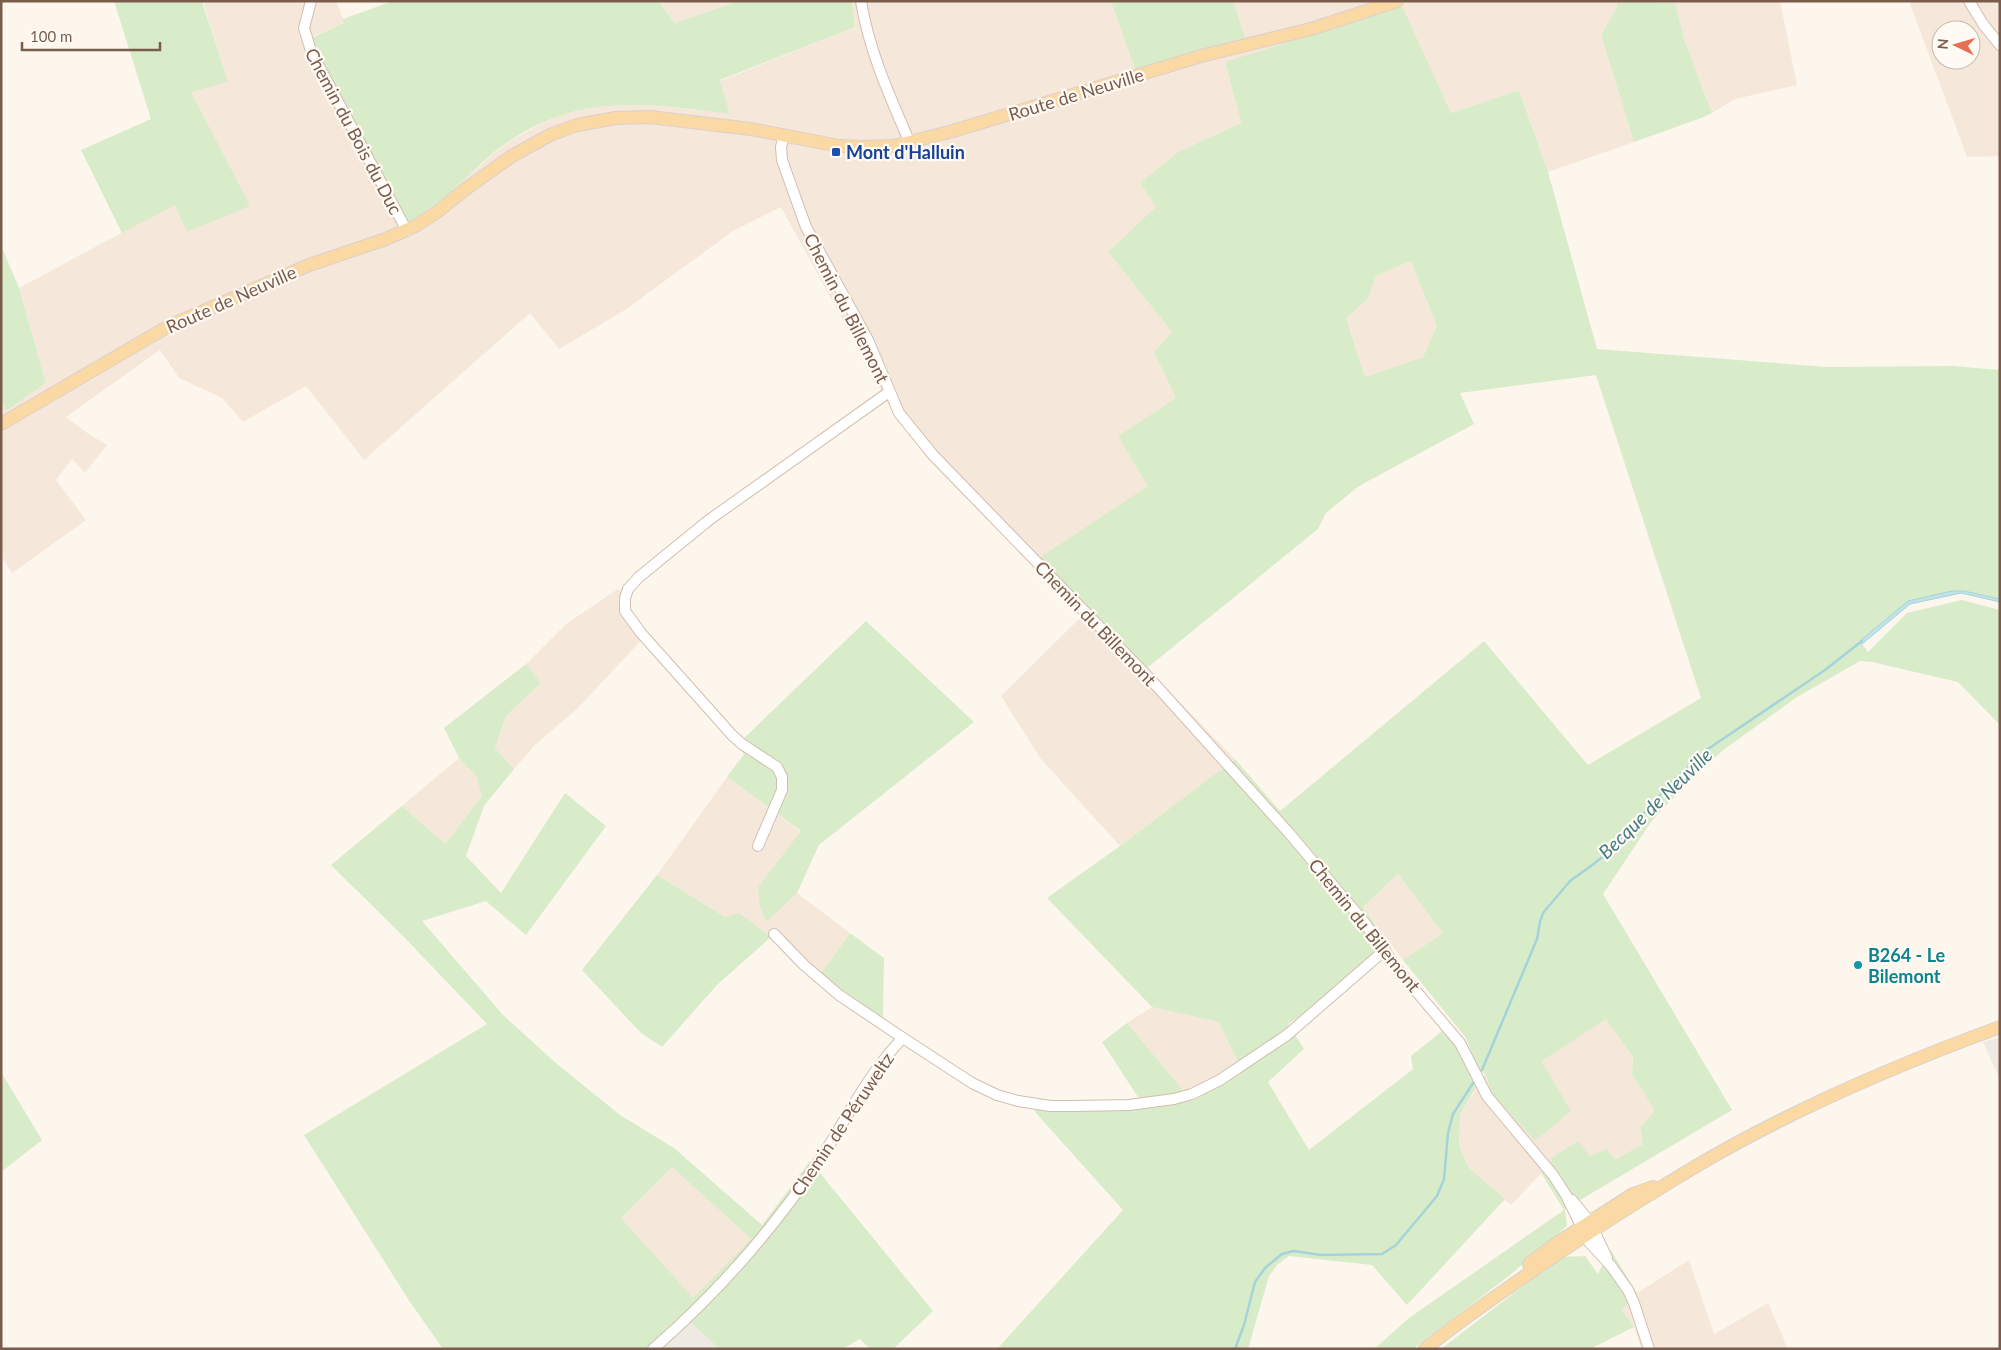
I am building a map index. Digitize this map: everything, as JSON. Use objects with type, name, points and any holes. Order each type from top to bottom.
[{"type":"main road","name":"Route de Neuville","points":[[1,424],[167,327],[309,265],[407,231],[437,212],[467,188],[474,178],[499,157],[522,142],[548,128],[591,114],[624,110],[660,110],[719,119],[750,129],[851,147],[885,147],[910,143],[1187,60],[1312,29],[1398,1]]},
{"type":"main road","points":[[1425,1349],[1588,1228],[1678,1177],[1769,1127],[1840,1093],[1928,1055],[2000,1027]]},
{"type":"street","name":"Chemin du Bois du Duc","points":[[311,1],[304,28],[311,51],[407,231]]},
{"type":"street","points":[[861,1],[868,37],[874,55],[910,143]]},
{"type":"street","points":[[1969,1],[1983,24],[2000,45]]},
{"type":"street","name":"Chemin du Billemont","points":[[784,135],[781,147],[782,160],[802,218],[864,332],[903,419],[924,445],[1154,682],[1338,889],[1399,971],[1454,1035],[1468,1057],[1487,1096],[1535,1151],[1559,1184],[1588,1228],[1593,1247],[1611,1266],[1634,1302],[1649,1349]]},
{"type":"street","points":[[758,846],[782,790],[783,782],[780,771],[773,764],[737,740],[654,649],[624,611],[625,598],[628,589],[639,577],[709,520],[890,392]]},
{"type":"street","points":[[774,934],[804,965],[839,995],[903,1038]]},
{"type":"street","name":"Chemin de Péruweltz","points":[[653,1349],[713,1294],[785,1207],[816,1165],[886,1056],[903,1038],[972,1083],[997,1095],[1018,1101],[1050,1106],[1073,1106],[1134,1105],[1174,1099],[1200,1091],[1220,1080],[1287,1035],[1385,950]]},
{"type":"shaded area","points":[[203,1],[336,1],[345,23],[309,38],[342,106],[408,222],[432,207],[510,141],[544,122],[564,114],[596,107],[637,104],[730,113],[720,81],[855,27],[852,1],[1616,1],[1617,7],[1601,35],[1634,142],[1548,172],[1519,90],[1451,113],[1401,6],[1225,63],[1241,123],[1178,152],[1140,183],[1157,207],[1108,252],[1172,332],[1154,352],[1176,398],[1118,436],[1149,486],[1040,558],[1235,759],[1120,846],[1040,758],[1001,696],[1082,616],[925,456],[888,403],[781,207],[733,231],[625,310],[559,349],[530,313],[364,460],[306,386],[243,422],[222,398],[179,378],[160,350],[66,417],[107,445],[85,473],[72,459],[56,480],[86,520],[12,573],[1,556],[1,398],[6,411],[46,383],[19,288],[175,204],[191,91],[227,81]]},
{"type":"shaded area","points":[[658,1],[738,1],[675,23]]},
{"type":"shaded area","points":[[1653,1],[1780,1],[1797,85],[1735,99],[1712,113],[1684,39],[1675,4],[1653,3]]},
{"type":"shaded area","points":[[1909,1],[2000,1],[2000,156],[1967,157],[1935,70],[1981,70],[1981,20],[1931,20],[1931,60]]},
{"type":"shaded area","points":[[1411,261],[1437,326],[1423,357],[1365,377],[1346,318],[1368,299],[1376,276]]},
{"type":"shaded area","points":[[618,589],[629,603],[631,615],[647,634],[578,708],[535,745],[514,769],[495,748],[506,716],[541,683],[526,664],[566,624]]},
{"type":"shaded area","points":[[459,758],[476,776],[482,796],[445,844],[402,806]]},
{"type":"shaded area","points":[[727,777],[801,832],[758,887],[767,922],[797,893],[850,933],[817,979],[771,937],[725,917],[657,875]]},
{"type":"shaded area","points":[[1398,874],[1443,933],[1403,960],[1363,907]]},
{"type":"shaded area","points":[[1152,1007],[1219,1022],[1242,1071],[1192,1101],[1127,1023]]},
{"type":"shaded area","points":[[1606,1018],[1633,1057],[1632,1074],[1653,1108],[1653,1113],[1640,1127],[1643,1144],[1615,1161],[1590,1157],[1578,1141],[1551,1158],[1553,1161],[1511,1205],[1469,1168],[1459,1146],[1460,1115],[1485,1074],[1493,1095],[1571,1111],[1542,1061]]},
{"type":"shaded area","points":[[2000,1037],[2000,1079],[1983,1042]]},
{"type":"shaded area","points":[[672,1167],[751,1239],[693,1299],[621,1218]]},
{"type":"shaded area","points":[[1689,1260],[1714,1334],[1768,1303],[1788,1349],[1642,1349],[1634,1327],[1622,1310],[1637,1293]]},
{"type":"shaded area","points":[[691,1323],[720,1349],[661,1349]]},
{"type":"green space","points":[[114,1],[202,1],[228,82],[191,92],[250,206],[187,232],[175,205],[122,233],[81,150],[151,119]]},
{"type":"green space","points":[[393,1],[658,1],[675,23],[738,1],[852,1],[855,27],[720,80],[730,114],[666,106],[636,105],[607,106],[578,111],[550,119],[522,133],[493,153],[441,200],[404,224],[309,39],[344,23],[343,19]]},
{"type":"green space","points":[[1111,1],[1233,1],[1245,38],[1135,69]]},
{"type":"green space","points":[[1616,1],[1675,3],[1684,39],[1712,113],[1634,142],[1601,35],[1617,7]]},
{"type":"green space","points":[[1402,6],[1451,113],[1519,90],[1548,172],[1597,349],[1827,367],[1953,366],[2000,370],[2000,599],[1964,591],[1908,601],[1860,641],[1868,652],[1907,613],[1962,600],[2000,610],[2000,725],[1958,682],[1872,662],[1860,661],[1797,697],[1726,748],[1693,776],[1651,822],[1603,894],[1732,1110],[1565,1209],[1567,1226],[1510,1275],[1413,1349],[1374,1349],[1409,1318],[1564,1210],[1541,1173],[1552,1161],[1551,1158],[1578,1141],[1590,1156],[1607,1149],[1615,1160],[1643,1144],[1640,1127],[1653,1113],[1653,1108],[1632,1074],[1633,1057],[1606,1019],[1542,1061],[1571,1111],[1535,1141],[1493,1095],[1485,1074],[1478,1069],[1466,1038],[1403,960],[1443,933],[1398,874],[1363,907],[1386,939],[1377,951],[1306,1012],[1288,1024],[1304,1049],[1268,1082],[1309,1150],[1413,1069],[1411,1056],[1442,1031],[1458,1047],[1476,1087],[1460,1115],[1459,1146],[1469,1168],[1505,1199],[1407,1305],[1372,1265],[1289,1256],[1277,1265],[1269,1276],[1248,1349],[997,1349],[1123,1210],[1035,1112],[1034,1099],[1051,1103],[1140,1100],[1102,1042],[1127,1023],[1192,1101],[1242,1071],[1219,1022],[1152,1007],[1047,898],[1120,846],[1235,759],[1280,811],[1484,641],[1588,765],[1701,698],[1596,375],[1460,393],[1474,424],[1359,486],[1326,513],[1318,529],[1147,668],[1039,558],[1148,486],[1118,436],[1176,398],[1154,352],[1172,332],[1108,252],[1156,207],[1140,183],[1178,152],[1241,123],[1225,62]],"holes":[[[1411,261],[1437,326],[1423,357],[1365,377],[1346,318],[1368,299],[1376,276]]]},
{"type":"green space","points":[[3,250],[19,288],[46,383],[6,411],[1,398],[1,251]]},
{"type":"green space","points":[[866,621],[974,722],[819,845],[797,893],[767,922],[760,906],[758,887],[801,831],[727,777],[744,754],[641,641],[647,634],[741,741]]},
{"type":"green space","points":[[526,664],[541,683],[506,716],[495,748],[514,769],[484,806],[466,856],[501,893],[565,793],[606,826],[526,935],[486,901],[422,921],[503,1015],[557,1064],[620,1115],[674,1148],[762,1225],[810,1161],[933,1311],[893,1349],[870,1349],[860,1339],[842,1349],[720,1349],[691,1323],[661,1349],[443,1349],[410,1302],[304,1135],[487,1024],[403,936],[331,865],[402,806],[445,844],[482,796],[476,776],[459,758],[444,728]],"holes":[[[672,1167],[751,1239],[693,1298],[621,1218]]]},
{"type":"green space","points":[[657,875],[725,917],[739,913],[771,937],[717,985],[662,1047],[641,1033],[582,970]]},
{"type":"green space","points":[[850,933],[884,958],[883,1016],[877,1025],[817,979]]},
{"type":"green space","points":[[1,1072],[42,1140],[1,1172]]},
{"type":"green space","points":[[1610,1249],[1637,1293],[1622,1310],[1634,1327],[1590,1349],[1441,1349],[1561,1257],[1585,1256],[1598,1274]]},
{"type":"water","points":[[1952,591],[1964,591],[2000,599],[2000,602],[1961,593],[1910,604],[1862,644],[1860,641],[1908,601]]},
{"type":"waterway","name":"Becque de Neuville","points":[[1482,1070],[1537,939],[1543,913],[1570,881],[1610,851],[1671,783],[1705,751],[1825,670],[1862,641]]},
{"type":"waterway","name":"Becque de Neuville","points":[[1235,1349],[1244,1325],[1255,1282],[1265,1268],[1282,1254],[1294,1251],[1321,1255],[1382,1254],[1396,1245],[1437,1196],[1444,1179],[1448,1133],[1453,1114],[1473,1083]]},
{"type":"place","name":"Mont d'Halluin","points":[[836,152]]},
{"type":"place","name":"B264 - Le Bilemont","points":[[1858,965]]}]
